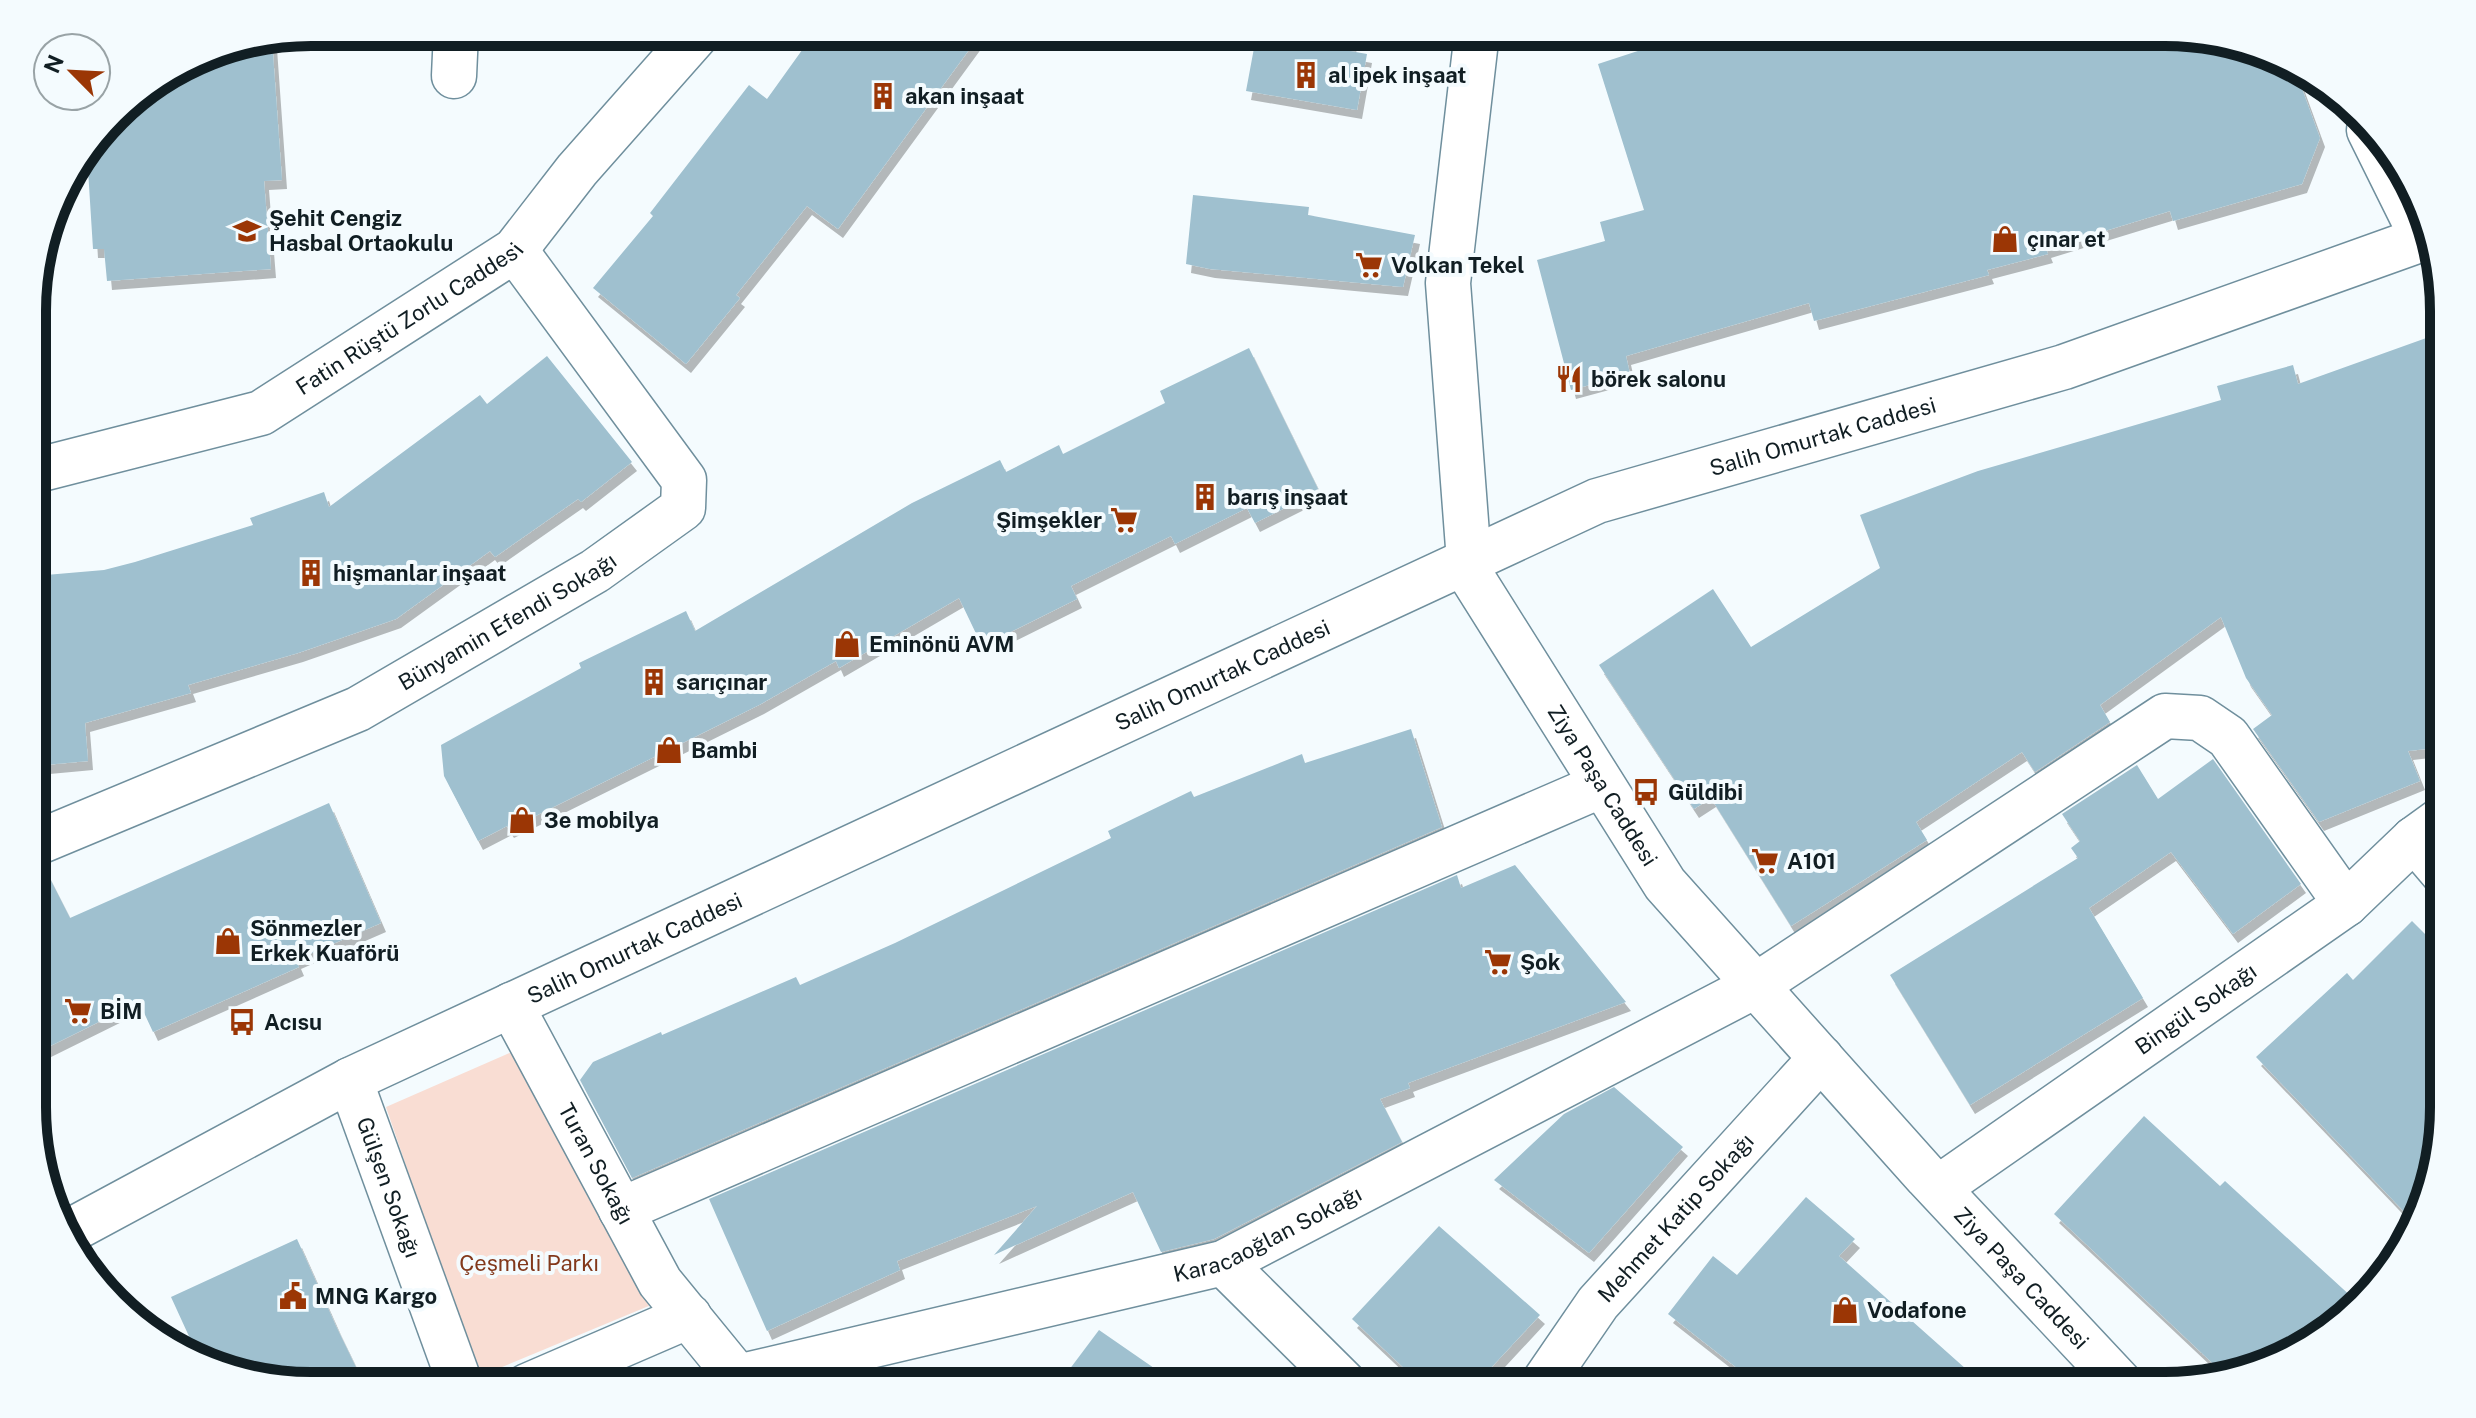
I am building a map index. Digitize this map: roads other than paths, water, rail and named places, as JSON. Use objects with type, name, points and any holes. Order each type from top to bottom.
[{"type":"street","points":[[454,76],[455,46]]},
{"type":"street","name":"Fatin Rüştü Zorlu Caddesi","points":[[46,468],[261,413],[515,250],[577,170],[687,46]]},
{"type":"street","name":"Ziya Paşa Caddesi","points":[[1475,46],[1448,283],[1470,574],[1665,884],[1938,1188],[2109,1371]]},
{"type":"street","points":[[2394,178],[2409,208]]},
{"type":"street","name":"Salih Omurtak Caddesi","points":[[76,1228],[350,1080],[1597,501],[2064,367],[2420,240]]},
{"type":"street","name":"Bünyamin Efendi Sokağı","points":[[46,839],[358,709],[595,571],[683,508],[684,480],[515,250]]},
{"type":"street","name":"Karacaoğlan Sokağı","points":[[783,1372],[1223,1263],[1755,986],[2165,716],[2200,718],[2228,737],[2346,904]]},
{"type":"street","points":[[621,1210],[1602,785]]},
{"type":"street","name":"Bingül Sokağı","points":[[1938,1188],[2346,904],[2428,829]]},
{"type":"street","name":"Turan Sokağı","points":[[511,1005],[660,1282],[734,1372]]},
{"type":"street","name":"Mehmet Katip Sokağı","points":[[1551,1371],[1598,1303],[1821,1058]]},
{"type":"street","name":"Gülşen Sokağı","points":[[350,1080],[456,1372]]},
{"type":"street","points":[[1223,1263],[1332,1371]]},
{"type":"street","points":[[560,1372],[689,1316]]},
{"type":"place","name":"al ipek inşaat","points":[[1306,75]]},
{"type":"place","name":"akan inşaat","points":[[883,96]]},
{"type":"place","name":"Şehit Cengiz Hasbal Ortaokulu","points":[[247,231]]},
{"type":"place","name":"çınar et","points":[[2005,239]]},
{"type":"place","name":"Volkan Tekel","points":[[1369,265]]},
{"type":"place","name":"börek salonu","points":[[1569,379]]},
{"type":"place","name":"barış inşaat","points":[[1205,497]]},
{"type":"place","name":"Şimşekler","points":[[1124,520]]},
{"type":"place","name":"hişmanlar inşaat","points":[[311,573]]},
{"type":"place","name":"Eminönü AVM","points":[[847,644]]},
{"type":"place","name":"sarıçınar","points":[[654,682]]},
{"type":"place","name":"Bambi","points":[[669,750]]},
{"type":"place","name":"Güldibi","points":[[1646,792]]},
{"type":"place","name":"3e mobilya","points":[[522,820]]},
{"type":"place","name":"A101","points":[[1765,861]]},
{"type":"place","name":"Sönmezler Erkek Kuaförü","points":[[228,941]]},
{"type":"place","name":"Şok","points":[[1498,962]]},
{"type":"place","name":"BİM","points":[[78,1011]]},
{"type":"place","name":"Acısu","points":[[242,1022]]},
{"type":"place","name":"MNG Kargo","points":[[293,1296]]},
{"type":"place","name":"Vodafone","points":[[1845,1310]]},
{"type":"park label","name":"Çeşmeli Parkı","points":[[529,1263]]}]
